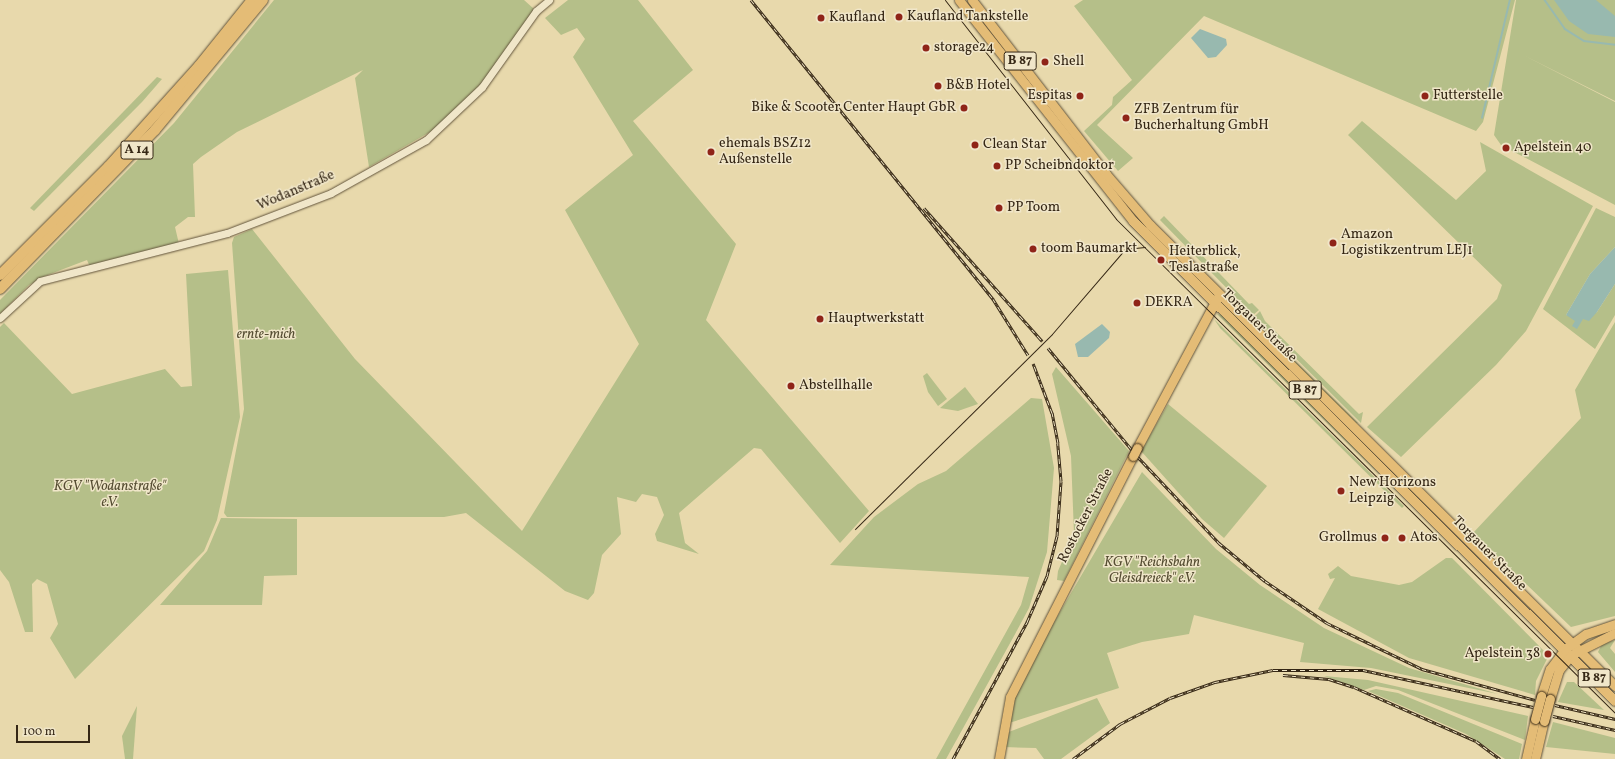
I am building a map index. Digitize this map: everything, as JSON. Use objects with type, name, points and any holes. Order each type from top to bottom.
[{"type":"highway","name":"A 14","points":[[0,275],[113,162],[199,66],[252,0]]},
{"type":"highway","name":"A 14","points":[[0,288],[155,130],[263,0]]},
{"type":"main road","name":"Torgauer Straße","points":[[959,0],[1113,197],[1214,302],[1568,652],[1615,701]]},
{"type":"main road","name":"Torgauer Straße","points":[[972,0],[1106,174],[1150,225],[1574,641],[1615,686]]},
{"type":"main road","name":"Rostocker Straße","points":[[999,759],[1010,697],[1135,452],[1219,293]]},
{"type":"main road","points":[[1535,759],[1540,720],[1545,698],[1574,641],[1615,624]]},
{"type":"main road","points":[[1568,652],[1615,633]]},
{"type":"main road","points":[[1526,759],[1540,720]]},
{"type":"street","name":"Wodanstraße","points":[[0,318],[40,281],[228,233],[331,193],[426,140],[482,86],[536,10],[549,0]]},
{"type":"green space","points":[[274,0],[524,0],[534,9],[495,69],[442,125],[369,167],[355,78],[363,70],[237,132],[193,164],[195,217],[188,217],[175,227],[179,244],[90,267],[87,260],[45,276],[29,285],[0,314],[0,300],[174,123]]},
{"type":"green space","name":"ernte-mich","points":[[568,0],[638,0],[693,70],[633,121],[736,244],[706,320],[869,511],[840,543],[761,449],[754,448],[679,513],[685,543],[699,554],[657,541],[655,534],[664,515],[657,497],[642,494],[636,502],[617,497],[621,534],[602,555],[594,593],[588,600],[565,591],[466,513],[444,517],[227,517],[224,513],[244,409],[232,243],[234,237],[252,229],[355,359],[522,531],[639,344],[565,210],[633,155],[573,57],[585,39],[577,28],[561,35],[545,18]]},
{"type":"green space","points":[[1083,0],[1515,0],[1483,122],[1476,131],[1204,16],[1097,125],[1133,158],[1118,171],[1084,131],[1112,105],[1113,97],[1132,80],[1074,6]]},
{"type":"green space","points":[[1516,0],[1615,0],[1615,101],[1525,56],[1615,102],[1615,205],[1501,145],[1494,135]]},
{"type":"green space","points":[[157,77],[162,79],[142,102],[34,211],[30,208]]},
{"type":"green space","points":[[1362,121],[1456,200],[1486,171],[1480,142],[1593,206],[1526,331],[1496,365],[1401,457],[1367,427],[1497,299],[1502,285],[1348,135]]},
{"type":"green space","points":[[1596,208],[1615,217],[1615,247],[1590,274],[1566,315],[1584,319],[1597,312],[1615,284],[1615,315],[1595,349],[1543,309]]},
{"type":"green space","points":[[1164,216],[1249,304],[1252,303],[1259,310],[1253,315],[1160,220]]},
{"type":"green space","name":"KGV \"Wodanstraße\" e.V.","points":[[228,270],[240,417],[217,520],[204,551],[75,679],[50,638],[58,624],[47,584],[37,579],[32,584],[33,632],[25,632],[9,582],[0,570],[0,327],[4,323],[72,394],[165,369],[181,387],[192,386],[186,274]]},
{"type":"green space","points":[[1223,290],[1358,423],[1354,423]]},
{"type":"green space","points":[[1224,305],[1227,308],[1446,525],[1391,473]]},
{"type":"green space","points":[[1260,311],[1265,321],[1359,414],[1363,412],[1361,423],[1254,317]]},
{"type":"green space","points":[[1217,314],[1223,315],[1404,499]]},
{"type":"green space","points":[[1214,319],[1404,506],[1402,508],[1220,328]]},
{"type":"green space","points":[[1615,322],[1615,616],[1571,627],[1473,533],[1581,418],[1575,390]]},
{"type":"green space","points":[[1056,367],[1129,451],[1064,581],[1057,580],[1058,571],[1074,534],[1071,456],[1052,374]]},
{"type":"green space","points":[[927,373],[947,399],[938,406],[928,392],[923,376]]},
{"type":"green space","points":[[965,387],[978,404],[958,411],[940,408]]},
{"type":"green space","points":[[1031,398],[1042,399],[1054,468],[1047,552],[1029,608],[1014,636],[946,759],[936,759],[1021,605],[1029,577],[830,565],[874,517],[918,484],[946,471]]},
{"type":"green space","points":[[1168,404],[1267,486],[1224,538],[1202,519],[1141,451]]},
{"type":"green space","name":"KGV \"Reichsbahn Gleisdreieck\" e.V.","points":[[1142,472],[1216,549],[1260,585],[1324,628],[1409,668],[1498,694],[1371,668],[1300,662],[1304,643],[1194,615],[1189,634],[1142,642],[1107,653],[1119,688],[1009,723],[1012,700],[1047,634]]},
{"type":"green space","points":[[221,518],[297,519],[297,575],[264,576],[262,605],[160,605],[207,551]]},
{"type":"green space","points":[[1446,558],[1452,558],[1546,653],[1547,659],[1536,681],[1535,695],[1409,658],[1318,609],[1335,578],[1330,579],[1328,574],[1338,566],[1351,576],[1399,585],[1412,582]]},
{"type":"green space","points":[[1615,640],[1610,648],[1615,654],[1615,672],[1598,652],[1602,644]]},
{"type":"green space","points":[[1324,676],[1368,680],[1528,716],[1525,740],[1398,690],[1376,686],[1364,690]]},
{"type":"green space","points":[[1567,682],[1574,682],[1604,710],[1558,702]]},
{"type":"green space","points":[[1376,689],[1398,693],[1522,744],[1519,759],[1505,759],[1466,734],[1368,691]]},
{"type":"green space","points":[[1097,698],[1110,723],[1061,759],[1044,759],[1036,748],[1004,747],[1006,733]]},
{"type":"green space","points":[[137,706],[133,759],[125,759],[122,736]]},
{"type":"green space","points":[[1553,722],[1615,738],[1615,754],[1546,747]]},
{"type":"water","points":[[1554,0],[1596,0],[1615,16],[1615,37],[1588,34],[1569,21]]},
{"type":"water","points":[[1200,29],[1226,39],[1227,45],[1216,57],[1208,58],[1191,38]]},
{"type":"water","points":[[1615,247],[1615,284],[1597,312],[1589,321],[1583,319],[1577,329],[1572,326],[1575,321],[1566,315],[1590,274]]},
{"type":"water","points":[[1102,324],[1110,332],[1109,338],[1088,357],[1078,357],[1075,344]]},
{"type":"waterway","points":[[1482,118],[1510,0]]},
{"type":"waterway","points":[[1545,0],[1565,29],[1584,41],[1615,45]]},
{"type":"tram line","points":[[945,0],[1116,219],[1615,713]]},
{"type":"tram line","points":[[855,529],[1052,334],[1125,249],[1145,247]]},
{"type":"railway","points":[[751,0],[993,299],[1028,355]]},
{"type":"railway","points":[[924,208],[1042,341]]},
{"type":"railway","points":[[1048,348],[1132,450]]},
{"type":"railway","points":[[953,759],[1027,622],[1047,576],[1057,536],[1061,481],[1058,443],[1052,413],[1033,363]]},
{"type":"railway","points":[[1137,456],[1219,543],[1265,581],[1327,623],[1422,669],[1535,700]]},
{"type":"railway","points":[[1073,759],[1120,724],[1170,698],[1215,682],[1273,670],[1363,670],[1533,707]]},
{"type":"railway","points":[[1283,675],[1329,679],[1354,687],[1476,741],[1500,759]]},
{"type":"railway","points":[[1555,705],[1615,719]]},
{"type":"railway","points":[[1553,716],[1615,730]]},
{"type":"place","name":"Kaufland Tankstelle","points":[[899,17]]},
{"type":"place","name":"Kaufland","points":[[821,18]]},
{"type":"place","name":"storage24","points":[[926,48]]},
{"type":"place","name":"Shell","points":[[1045,62]]},
{"type":"place","name":"B&B Hotel","points":[[938,86]]},
{"type":"place","name":"Espitas","points":[[1080,96]]},
{"type":"place","name":"Futterstelle","points":[[1425,96]]},
{"type":"place","name":"Bike & Scooter Center Haupt GbR","points":[[964,108]]},
{"type":"place","name":"ZFB Zentrum für Bucherhaltung GmbH","points":[[1126,118]]},
{"type":"place","name":"Clean Star","points":[[975,145]]},
{"type":"place","name":"Apelstein 40","points":[[1506,148]]},
{"type":"place","name":"ehemals BSZ12 Außenstelle","points":[[711,152]]},
{"type":"place","name":"PP Scheibndoktor","points":[[997,166]]},
{"type":"place","name":"PP Toom","points":[[999,208]]},
{"type":"place","name":"Amazon Logistikzentrum LEJ1","points":[[1333,243]]},
{"type":"place","name":"toom Baumarkt","points":[[1033,249]]},
{"type":"place","name":"Heiterblick, Teslastraße","points":[[1161,260]]},
{"type":"place","name":"DEKRA","points":[[1137,303]]},
{"type":"place","name":"Hauptwerkstatt","points":[[820,319]]},
{"type":"place","name":"Abstellhalle","points":[[791,386]]},
{"type":"place","name":"New Horizons Leipzig","points":[[1341,491]]},
{"type":"place","name":"Grollmus","points":[[1385,538]]},
{"type":"place","name":"Atos","points":[[1402,538]]},
{"type":"place","name":"Apelstein 38","points":[[1548,654]]}]
